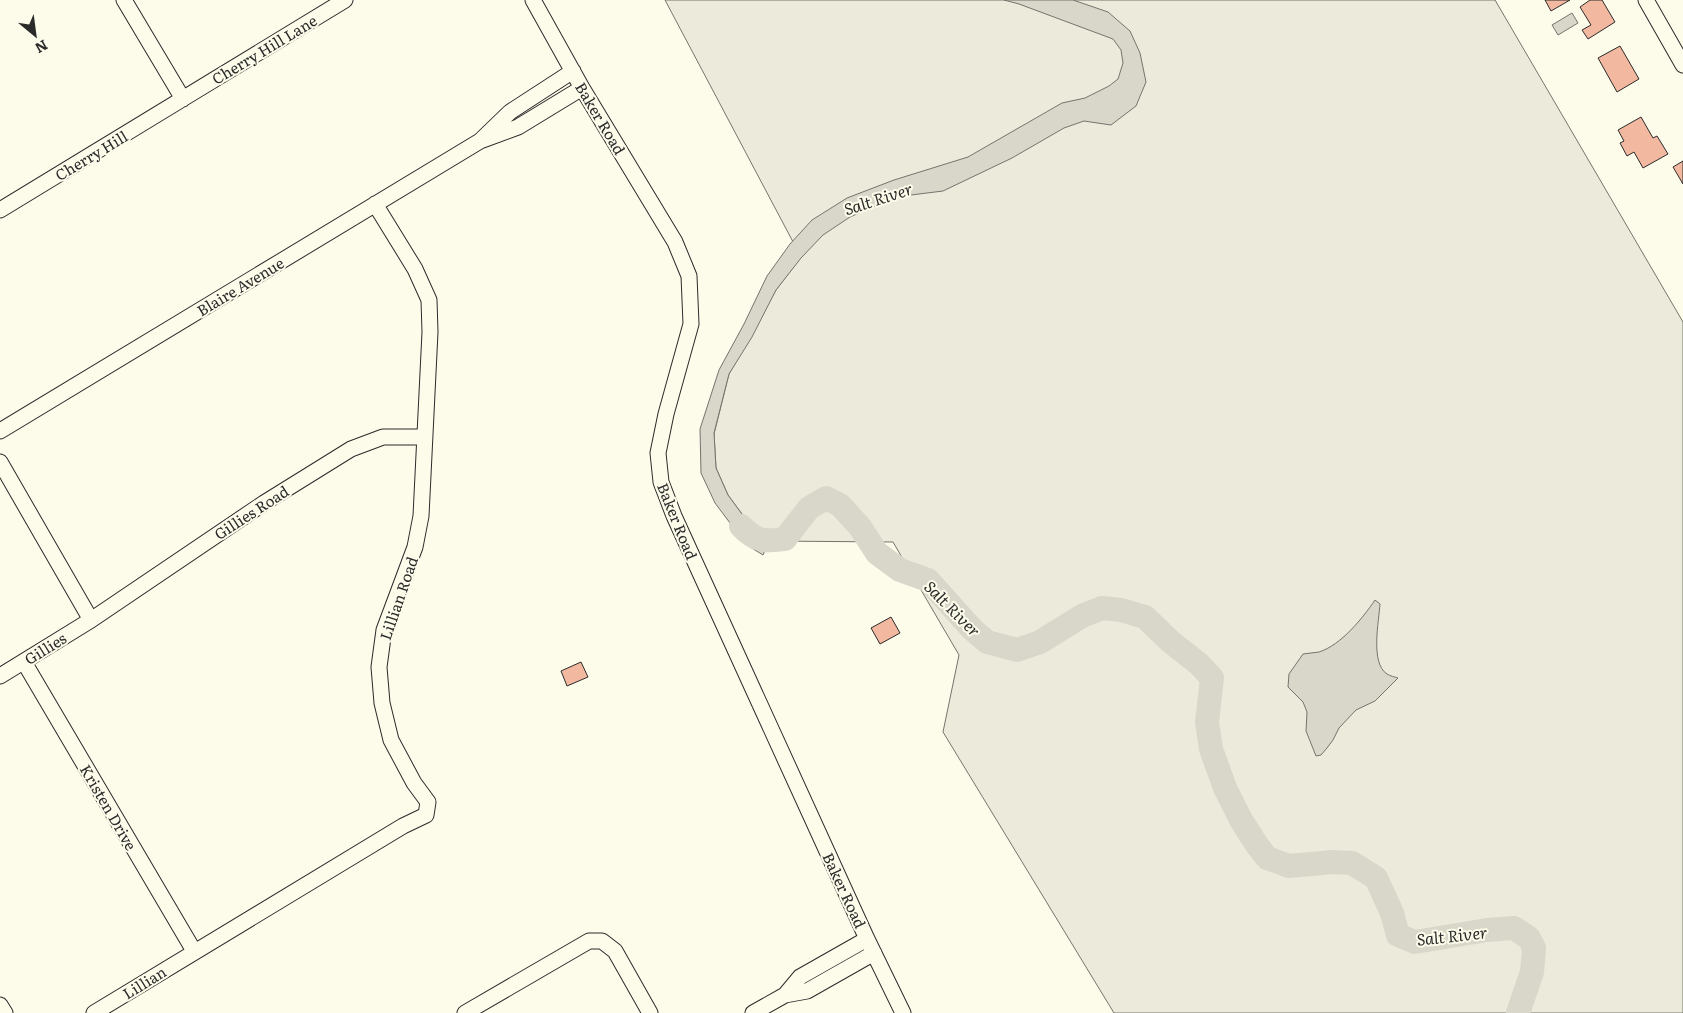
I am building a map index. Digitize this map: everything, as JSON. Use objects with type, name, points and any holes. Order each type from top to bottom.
[{"type":"street","points":[[124,0],[183,99]]},
{"type":"street","name":"Cherry Hill Lane","points":[[183,99],[345,0]]},
{"type":"street","name":"Baker Road","points":[[533,0],[582,88],[675,242],[689,276],[691,324],[666,414],[658,453],[661,482],[674,516],[867,939],[903,1013]]},
{"type":"street","points":[[1646,0],[1683,65]]},
{"type":"street","name":"Blaire Avenue","points":[[480,141],[510,112],[573,71]]},
{"type":"street","name":"Blaire Avenue","points":[[0,431],[480,141],[518,127],[582,88]]},
{"type":"street","name":"Cherry Hill","points":[[0,210],[183,99]]},
{"type":"street","name":"Lillian Road","points":[[194,951],[403,826],[426,815],[428,802],[414,783],[391,740],[382,703],[378,667],[384,630],[415,547],[421,516],[430,332],[429,300],[415,269],[375,204]]},
{"type":"street","name":"Gillies Road","points":[[91,620],[264,503],[352,449],[383,437],[425,438]]},
{"type":"street","points":[[0,462],[91,620]]},
{"type":"street","name":"Gillies","points":[[0,676],[91,620]]},
{"type":"street","name":"Kristen Drive","points":[[24,662],[194,951]]},
{"type":"street","points":[[785,995],[800,977],[867,939]]},
{"type":"street","points":[[465,1013],[589,941],[602,941],[615,951],[650,1013]]},
{"type":"street","name":"Lillian","points":[[94,1013],[194,951]]},
{"type":"street","points":[[753,1013],[785,995],[808,991],[874,953]]},
{"type":"street","points":[[0,1005],[5,1013]]},
{"type":"shaded area","points":[[665,0],[1495,0],[1683,322],[1683,1013],[1114,1013],[943,732],[959,655],[893,542],[769,541],[750,525],[728,495],[716,468],[714,434],[729,374],[776,290],[801,257]]},
{"type":"water","points":[[1004,0],[1073,0],[1108,12],[1130,31],[1140,53],[1146,82],[1136,106],[1111,125],[1084,121],[1064,128],[1012,158],[943,191],[895,197],[850,217],[823,235],[801,258],[776,290],[752,337],[729,374],[714,433],[716,468],[728,495],[750,525],[769,541],[763,555],[750,547],[715,503],[701,473],[700,429],[719,370],[767,276],[790,244],[812,220],[847,198],[894,180],[968,157],[1062,103],[1085,98],[1109,86],[1118,79],[1123,63],[1121,50],[1113,39]]},
{"type":"water","points":[[1572,13],[1578,23],[1558,35],[1552,25]]},
{"type":"water","points":[[1375,600],[1380,604],[1377,641],[1379,661],[1382,669],[1387,674],[1398,678],[1375,701],[1356,710],[1339,728],[1333,740],[1321,755],[1316,756],[1306,731],[1307,712],[1303,702],[1288,687],[1289,674],[1303,654],[1319,652],[1335,644],[1357,623]]},
{"type":"building","points":[[1545,0],[1570,0],[1551,11]]},
{"type":"building","points":[[1590,0],[1602,0],[1615,22],[1588,39],[1582,30],[1591,25],[1580,7]]},
{"type":"building","points":[[1620,46],[1639,79],[1617,92],[1598,58]]},
{"type":"building","points":[[1641,117],[1653,138],[1657,136],[1668,154],[1643,168],[1634,152],[1627,156],[1620,143],[1624,141],[1618,130]]},
{"type":"building","points":[[1683,161],[1683,184],[1673,167]]},
{"type":"building","points":[[891,617],[900,633],[880,644],[871,628]]},
{"type":"building","points":[[581,662],[588,677],[567,686],[561,671]]},
{"type":"waterway","name":"Salt River","points":[[741,526],[751,535],[761,539],[785,539],[809,508],[826,498],[840,505],[860,527],[877,553],[900,570],[928,580],[972,629],[987,642],[1017,650],[1040,642],[1082,616],[1102,608],[1121,610],[1145,617],[1171,642],[1199,664],[1212,678],[1207,722],[1211,749],[1225,788],[1241,820],[1267,858],[1289,866],[1333,862],[1352,863],[1376,878],[1392,913],[1398,935],[1415,942],[1487,930],[1514,928],[1529,938],[1534,948],[1532,972],[1518,1013]]}]
